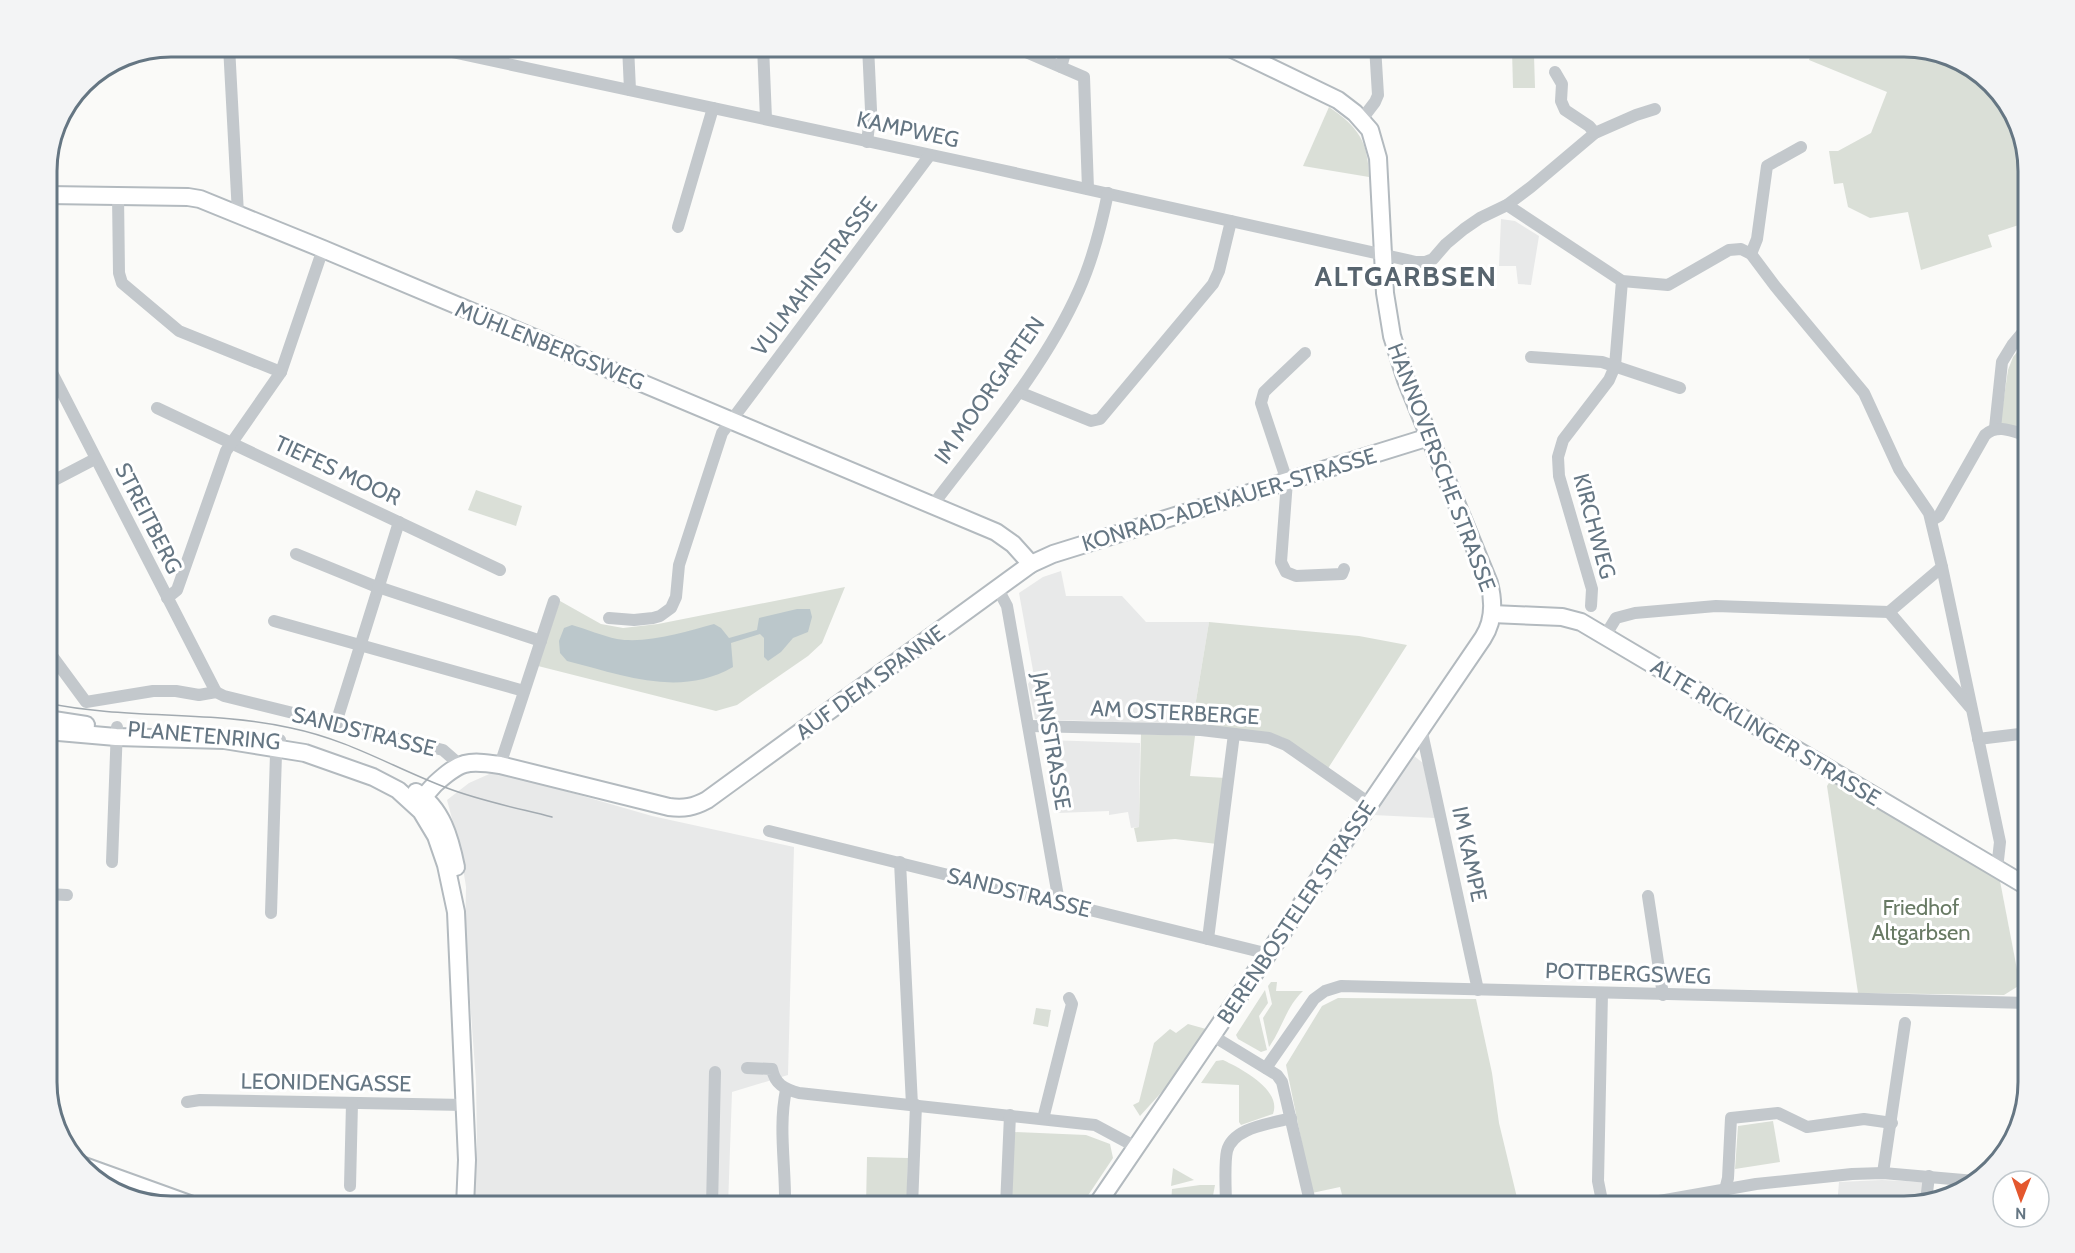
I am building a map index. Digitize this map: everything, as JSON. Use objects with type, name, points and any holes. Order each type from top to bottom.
[{"type":"street","points":[[230,57],[238,214]]},
{"type":"street","name":"KAMPWEG","points":[[476,57],[1416,262],[1428,261],[1480,218],[1506,205],[1596,134],[1636,115],[1655,109]]},
{"type":"street","points":[[628,57],[630,90]]},
{"type":"street","points":[[763,57],[766,119]]},
{"type":"street","points":[[867,142],[871,110],[869,57]]},
{"type":"street","points":[[1038,57],[1084,77],[1088,189]]},
{"type":"street","points":[[1061,67],[1064,57]]},
{"type":"street","name":"HANNOVERSCHE STRASSE","points":[[1249,57],[1338,100],[1362,119],[1372,136],[1378,158],[1385,293],[1392,336],[1406,380],[1490,583],[1493,598],[1492,614]]},
{"type":"street","points":[[1362,119],[1378,95],[1376,57]]},
{"type":"street","points":[[1555,72],[1562,84],[1561,101],[1565,110],[1589,126],[1596,134]]},
{"type":"street","points":[[678,227],[712,108]]},
{"type":"street","points":[[1751,254],[1757,239],[1767,166],[1802,147]]},
{"type":"street","name":"VULMAHNSTRASSE","points":[[609,618],[634,620],[653,618],[666,612],[675,603],[679,565],[722,433],[930,155]]},
{"type":"street","name":"IM MOORGARTEN","points":[[932,506],[1018,392],[1055,336],[1078,291],[1096,245],[1108,194]]},
{"type":"street","name":"MÜHLENBERGSWEG","points":[[57,195],[194,198],[238,214],[1008,539],[1031,564]]},
{"type":"street","points":[[118,195],[119,273],[122,283],[179,331],[281,372]]},
{"type":"street","points":[[1506,205],[1622,281],[1668,285],[1730,250],[1741,249],[1751,254],[1864,393],[1899,469],[1932,520],[2000,842],[1998,860],[1994,867]]},
{"type":"street","points":[[1018,392],[1091,422],[1102,418],[1213,284],[1219,271],[1231,221]]},
{"type":"street","points":[[167,598],[177,590],[230,442],[281,372],[323,249]]},
{"type":"street","name":"KIRCHWEG","points":[[1591,606],[1592,590],[1559,476],[1558,458],[1563,440],[1609,381],[1616,366],[1622,281]]},
{"type":"street","points":[[1995,428],[2002,362],[2018,338]]},
{"type":"street","points":[[1305,353],[1264,392],[1262,397],[1287,481],[1281,562],[1290,574],[1305,576],[1342,574],[1344,569]]},
{"type":"street","points":[[1531,357],[1602,362],[1680,388]]},
{"type":"street","name":"STREITBERG","points":[[57,383],[216,692]]},
{"type":"street","name":"TIEFES MOOR","points":[[157,408],[500,570]]},
{"type":"street","points":[[1932,520],[1939,516],[1985,435],[1995,428],[2018,433]]},
{"type":"street","name":"KONRAD-ADENAUER-STRASSE","points":[[1031,564],[1053,554],[1429,437]]},
{"type":"street","points":[[57,479],[95,459]]},
{"type":"street","points":[[336,723],[399,522]]},
{"type":"street","points":[[296,554],[380,587],[541,641]]},
{"type":"street","name":"AUF DEM SPANNE","points":[[707,800],[1031,564]]},
{"type":"street","points":[[1605,636],[1616,618],[1646,612],[1716,606],[1889,612],[1942,567]]},
{"type":"street","name":"JAHNSTRASSE","points":[[998,589],[1007,606],[1030,726],[1059,902]]},
{"type":"street","points":[[424,802],[462,774],[495,764],[524,691],[554,601]]},
{"type":"street","points":[[1889,612],[1972,709]]},
{"type":"street","name":"ALTE RICKLINGER STRASSE","points":[[1492,614],[1571,619],[1605,636],[2018,881]]},
{"type":"street","name":"BERENBOSTELER STRASSE","points":[[1103,1196],[1486,633],[1492,614]]},
{"type":"street","points":[[274,621],[524,691]]},
{"type":"street","name":"SANDSTRASSE","points":[[57,663],[84,701],[90,702],[153,691],[176,691],[199,695],[216,692],[224,696],[443,750],[459,764],[473,761],[495,764],[677,808],[691,807],[707,800]]},
{"type":"street","name":"PLANETENRING","points":[[57,721],[117,732]]},
{"type":"street","name":"AM OSTERBERGE","points":[[1030,726],[1201,730],[1258,736],[1281,742],[1369,803]]},
{"type":"street","name":"IM KAMPE","points":[[1421,728],[1478,990]]},
{"type":"street","name":"PLANETENRING","points":[[57,731],[229,732],[279,744],[343,755],[393,778],[424,802],[443,821],[450,839],[460,895],[456,912],[467,1160],[465,1196]]},
{"type":"street","points":[[112,862],[117,732]]},
{"type":"street","points":[[1208,939],[1234,734]]},
{"type":"street","points":[[1978,739],[2018,734]]},
{"type":"street","points":[[271,913],[279,744]]},
{"type":"street","points":[[424,802],[459,764]]},
{"type":"street","name":"SANDSTRASSE","points":[[769,831],[1269,954]]},
{"type":"street","points":[[900,862],[914,1105],[912,1196]]},
{"type":"street","points":[[57,894],[67,895]]},
{"type":"street","points":[[1648,896],[1664,995]]},
{"type":"street","name":"POTTBERGSWEG","points":[[1266,1068],[1314,999],[1325,991],[1341,986],[2018,1004]]},
{"type":"street","points":[[1601,1196],[1598,1181],[1602,993]]},
{"type":"street","points":[[1042,1119],[1072,1004],[1069,998]]},
{"type":"street","points":[[1883,1173],[1905,1023]]},
{"type":"street","points":[[1213,1036],[1277,1075],[1291,1118],[1309,1196]]},
{"type":"street","points":[[747,1068],[772,1069],[773,1077],[778,1084],[786,1090],[799,1093],[1095,1125],[1136,1147]]},
{"type":"street","points":[[712,1196],[715,1072]]},
{"type":"street","points":[[785,1196],[783,1102],[786,1090]]},
{"type":"street","name":"LEONIDENGASSE","points":[[187,1102],[200,1100],[465,1105]]},
{"type":"street","points":[[350,1186],[352,1103]]},
{"type":"street","points":[[1725,1190],[1728,1178],[1731,1118],[1778,1113],[1807,1127],[1864,1119],[1892,1123]]},
{"type":"street","points":[[1006,1196],[1010,1115]]},
{"type":"street","points":[[1226,1196],[1227,1150],[1234,1138],[1247,1130],[1291,1118]]},
{"type":"street","points":[[102,1172],[170,1196]]},
{"type":"street","points":[[1690,1196],[1785,1180],[1883,1173],[1963,1180]]},
{"type":"street","points":[[1927,1193],[1929,1176]]},
{"type":"shaded area","points":[[1501,219],[1515,221],[1539,236],[1531,285],[1518,284],[1516,266],[1499,266]]},
{"type":"shaded area","points":[[1061,571],[1066,596],[1122,596],[1146,622],[1209,622],[1192,725],[1035,719],[1028,684],[1034,676],[1019,593],[1043,577]]},
{"type":"shaded area","points":[[797,609],[810,609],[812,617],[808,632],[793,638],[781,652],[768,661],[764,657],[764,638],[760,634],[731,643],[733,667],[713,676],[692,681],[651,681],[630,677],[567,661],[560,653],[559,641],[564,628],[572,625],[611,638],[640,640],[714,624],[721,628],[729,638],[757,630],[759,618]]},
{"type":"shaded area","points":[[1046,740],[1140,743],[1139,827],[1131,828],[1128,812],[1109,815],[1109,811],[1058,813],[1049,746]]},
{"type":"shaded area","points":[[1414,756],[1423,763],[1435,818],[1373,815]]},
{"type":"shaded area","points":[[496,771],[652,816],[794,847],[788,1075],[732,1092],[728,1196],[474,1196],[477,1145],[476,1081],[465,932],[466,887],[460,848],[447,800],[469,783]]},
{"type":"shaded area","points":[[1882,1180],[1924,1182],[1922,1194],[1919,1195],[1838,1196],[1839,1182]]},
{"type":"green space","points":[[1512,57],[1534,57],[1535,88],[1513,88]]},
{"type":"green space","points":[[1810,57],[1919,58],[1934,61],[1961,72],[1985,90],[2003,114],[2016,149],[2018,225],[1988,235],[1992,247],[1921,270],[1908,212],[1870,218],[1848,207],[1843,183],[1834,184],[1829,151],[1838,151],[1871,133],[1887,92],[1809,60]]},
{"type":"green space","points":[[1329,107],[1347,121],[1360,136],[1364,144],[1369,177],[1303,166]]},
{"type":"green space","points":[[2018,351],[2018,430],[2000,424],[2008,370]]},
{"type":"green space","points":[[476,490],[522,506],[516,526],[468,510]]},
{"type":"green space","points":[[845,587],[822,643],[808,656],[737,705],[716,711],[538,666],[560,601],[601,624],[623,628],[658,624]]},
{"type":"green space","points":[[1209,622],[1359,636],[1407,645],[1327,770],[1282,737],[1192,725]]},
{"type":"green space","points":[[1141,734],[1195,736],[1190,776],[1226,778],[1217,844],[1175,839],[1137,842],[1134,828],[1139,827]]},
{"type":"green space","name":"Friedhof Altgarbsen","points":[[1832,778],[2000,881],[2018,975],[2018,986],[2004,995],[1858,993],[1827,786]]},
{"type":"green space","points":[[1271,982],[1277,982],[1276,991],[1303,991],[1292,1004],[1269,1047],[1263,1018],[1272,1004],[1268,986]]},
{"type":"green space","points":[[1265,990],[1268,1003],[1259,1016],[1267,1050],[1261,1052],[1238,1039],[1236,1035]]},
{"type":"green space","points":[[1338,998],[1476,999],[1492,1073],[1499,1123],[1517,1196],[1342,1196],[1340,1187],[1312,1193],[1286,1065],[1322,1006]]},
{"type":"green space","points":[[1036,1008],[1051,1010],[1048,1027],[1033,1024]]},
{"type":"green space","points":[[1188,1024],[1206,1029],[1169,1084],[1140,1116],[1133,1105],[1139,1102],[1154,1043],[1170,1029],[1176,1033]]},
{"type":"green space","points":[[1223,1060],[1259,1081],[1272,1097],[1273,1114],[1241,1125],[1239,1122],[1239,1085],[1201,1083],[1216,1061]]},
{"type":"green space","points":[[1773,1121],[1780,1162],[1735,1169],[1738,1126]]},
{"type":"green space","points":[[1013,1132],[1086,1135],[1110,1144],[1113,1158],[1088,1196],[1009,1196]]},
{"type":"green space","points":[[867,1157],[908,1158],[907,1196],[866,1196]]},
{"type":"green space","points":[[1173,1168],[1194,1180],[1171,1186]]},
{"type":"green space","points":[[1215,1185],[1213,1196],[1172,1196],[1172,1189]]},
{"type":"tram line","points":[[57,705],[108,712],[261,722],[291,728],[332,739],[460,793],[552,817]]},
{"type":"district","name":"ALTGARBSEN","points":[[1406,276]]}]
